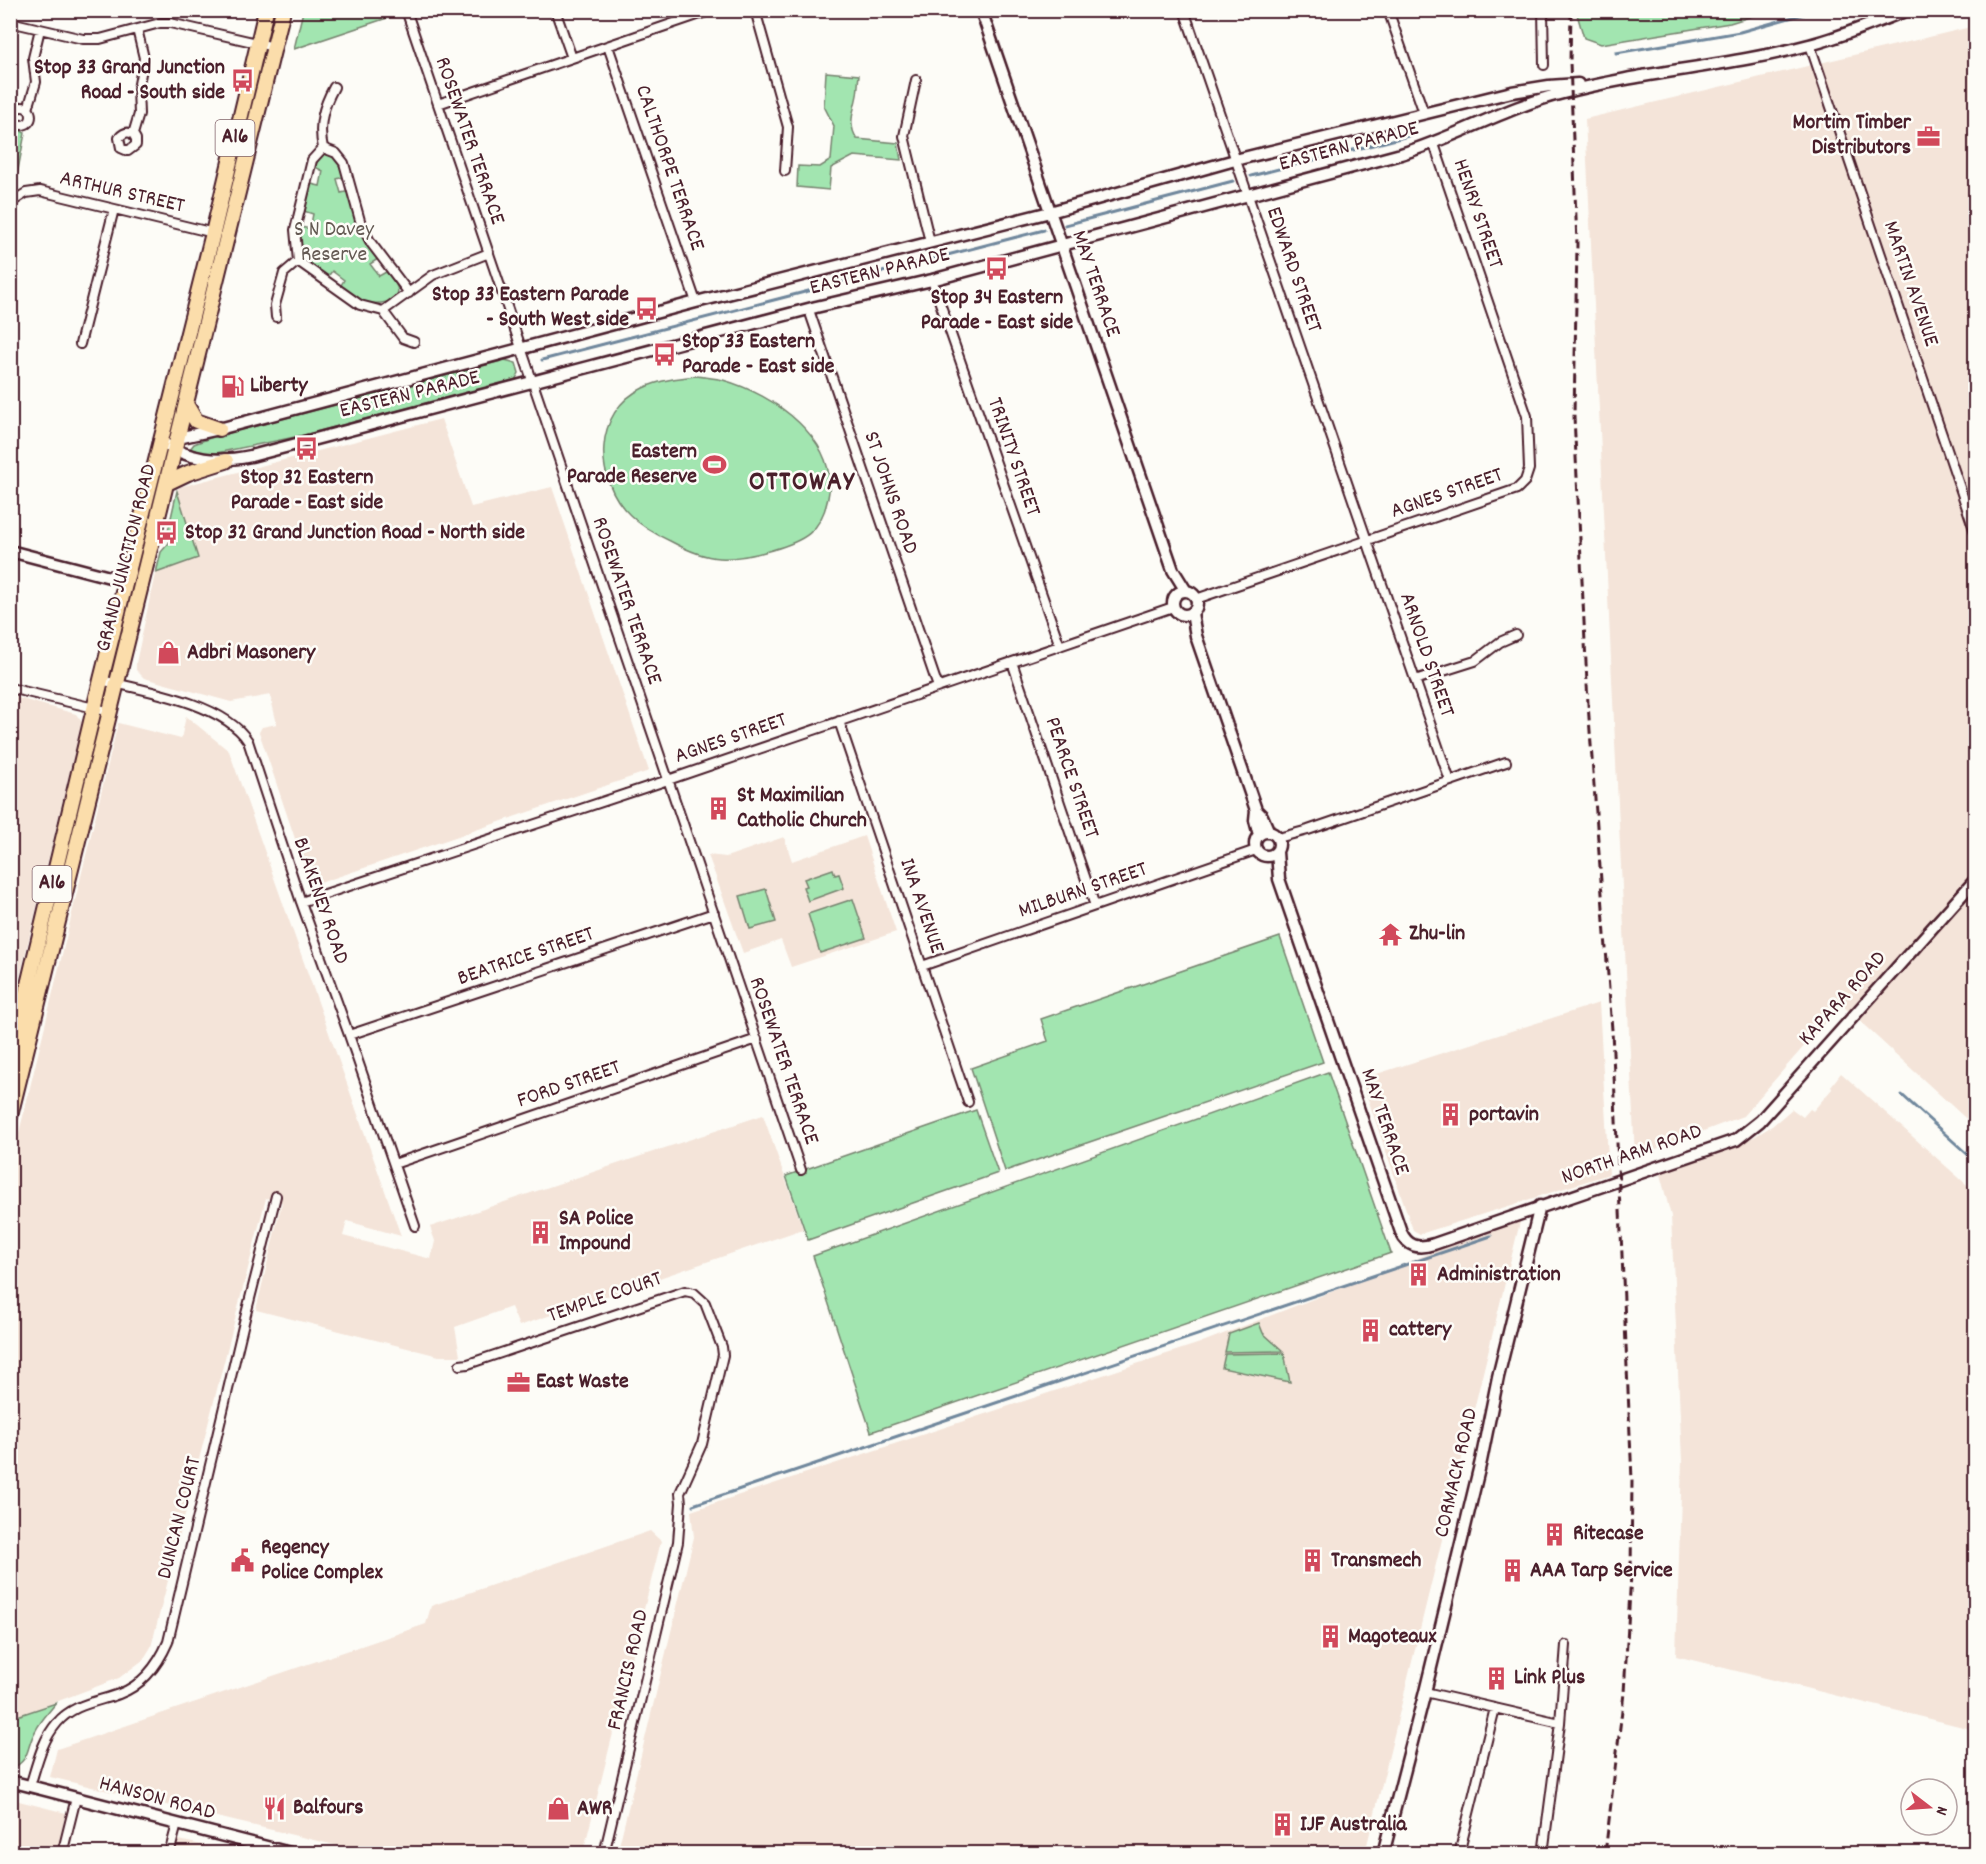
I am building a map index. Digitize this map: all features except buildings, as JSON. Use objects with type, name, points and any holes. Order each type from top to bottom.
[{"type":"highway","name":"GRAND JUNCTION ROAD","points":[[10,1060],[125,580],[213,233],[266,10]]},
{"type":"highway","name":"GRAND JUNCTION ROAD","points":[[10,1116],[283,10]]},
{"type":"highway","points":[[186,404],[196,421],[219,429]]},
{"type":"highway","points":[[160,441],[177,444]]},
{"type":"highway","points":[[167,483],[188,473],[226,461]]},
{"type":"highway","points":[[55,870],[71,873]]},
{"type":"main road","name":"MAY TERRACE","points":[[981,10],[1173,570],[1178,598]]},
{"type":"main road","name":"EASTERN PARADE","points":[[1605,82],[1541,99],[1499,114],[1434,144],[932,280],[226,461],[189,456],[177,444],[219,429],[696,302],[1050,212],[1235,160],[1522,90],[1605,82],[1683,70],[1810,45],[1908,10]]},
{"type":"main road","points":[[1461,104],[1493,105],[1499,114]]},
{"type":"main road","points":[[10,551],[125,580]]},
{"type":"main road","points":[[1192,594],[1196,599],[1197,607],[1188,614],[1177,613],[1178,598],[1192,594]]},
{"type":"main road","points":[[1188,614],[1188,627],[1196,636],[1256,810],[1256,820],[1280,845],[1277,852],[1271,856],[1260,853],[1255,842],[1269,835]]},
{"type":"main road","name":"MAY TERRACE","points":[[1277,852],[1280,879],[1405,1240],[1412,1246],[1424,1247],[1540,1206]]},
{"type":"main road","name":"MAY TERRACE","points":[[1260,853],[1280,879]]},
{"type":"main road","name":"KAPARA ROAD","points":[[1736,1140],[1761,1121],[1976,879]]},
{"type":"main road","name":"NORTH ARM ROAD","points":[[1540,1206],[1736,1140]]},
{"type":"main road","name":"CORMACK ROAD","points":[[1383,1854],[1481,1461],[1498,1377],[1540,1206]]},
{"type":"main road","name":"HANSON ROAD","points":[[10,1781],[294,1854]]},
{"type":"street","name":"ROSEWATER TERRACE","points":[[406,10],[801,1170]]},
{"type":"street","points":[[555,10],[572,58]]},
{"type":"street","points":[[755,10],[788,127],[785,171]]},
{"type":"street","name":"EDWARD STREET","points":[[1184,10],[1368,540]]},
{"type":"street","points":[[1388,10],[1424,113]]},
{"type":"street","points":[[1543,10],[1544,65]]},
{"type":"street","points":[[438,104],[706,11]]},
{"type":"street","points":[[10,22],[83,39],[100,39],[170,22],[274,47]]},
{"type":"street","points":[[28,109],[36,82],[33,58],[40,29]]},
{"type":"street","points":[[133,134],[139,114],[138,89],[144,58],[137,29]]},
{"type":"street","name":"MARTIN AVENUE","points":[[1810,45],[1976,535]]},
{"type":"street","name":"CALTHORPE TERRACE","points":[[608,46],[696,302]]},
{"type":"street","points":[[916,80],[904,136],[930,242]]},
{"type":"street","points":[[323,148],[320,135],[321,119],[325,103],[334,87]]},
{"type":"street","name":"HENRY STREET","points":[[1434,144],[1521,400]]},
{"type":"street","points":[[323,148],[312,160],[295,230],[298,261],[360,305],[383,311],[403,338],[414,342]]},
{"type":"street","points":[[323,148],[336,153],[344,163],[361,224],[371,243],[409,293]]},
{"type":"street","name":"ARTHUR STREET","points":[[10,203],[26,193],[40,192],[228,236]]},
{"type":"street","points":[[80,344],[114,209]]},
{"type":"street","points":[[383,311],[433,275],[489,253]]},
{"type":"street","points":[[276,317],[275,305],[284,273],[298,261]]},
{"type":"street","name":"TRINITY STREET","points":[[932,280],[1060,646]]},
{"type":"street","name":"ST JOHNS ROAD","points":[[809,310],[938,687]]},
{"type":"street","name":"AGNES STREET","points":[[1196,599],[1517,489],[1529,470],[1527,416],[1521,400]]},
{"type":"street","name":"ARNOLD STREET","points":[[1368,540],[1450,781]]},
{"type":"street","name":"AGNES STREET","points":[[301,902],[1060,646],[1178,598]]},
{"type":"street","points":[[1415,680],[1475,661],[1500,642],[1516,635]]},
{"type":"street","name":"PEARCE STREET","points":[[1012,662],[1095,906]]},
{"type":"street","name":"BLAKENEY ROAD","points":[[101,680],[200,706],[229,721],[243,732],[415,1226]]},
{"type":"street","points":[[10,688],[111,712]]},
{"type":"street","name":"INA AVENUE","points":[[839,721],[968,1102]]},
{"type":"street","points":[[1269,835],[1308,830],[1506,762]]},
{"type":"street","name":"MILBURN STREET","points":[[922,966],[1095,906],[1260,853]]},
{"type":"street","name":"BEATRICE STREET","points":[[349,1035],[714,913]]},
{"type":"street","name":"FORD STREET","points":[[394,1164],[757,1039]]},
{"type":"street","name":"DUNCAN COURT","points":[[30,1786],[48,1735],[59,1721],[76,1708],[129,1689],[150,1673],[162,1656],[168,1642],[244,1318],[276,1196]]},
{"type":"street","name":"TEMPLE COURT","points":[[460,1365],[672,1294],[685,1291],[694,1293],[705,1303],[723,1355],[702,1444],[680,1493]]},
{"type":"street","name":"FRANCIS ROAD","points":[[604,1854],[678,1542],[680,1493]]},
{"type":"street","points":[[1543,1854],[1560,1723],[1566,1645]]},
{"type":"street","points":[[1425,1692],[1560,1723]]},
{"type":"street","points":[[1459,1854],[1495,1708]]},
{"type":"street","points":[[62,1854],[76,1798]]},
{"type":"street","points":[[170,1854],[177,1824]]},
{"type":"shaded area","points":[[1975,26],[1975,1127],[1841,1004],[1743,1116],[1635,1157],[1585,119]]},
{"type":"shaded area","points":[[441,419],[471,507],[552,487],[649,771],[311,886],[259,732],[262,727],[277,724],[270,695],[231,702],[144,678],[136,670],[155,574],[198,558],[177,491],[180,487]]},
{"type":"shaded area","points":[[11,696],[76,714],[82,722],[11,1012]]},
{"type":"shaded area","points":[[186,716],[229,751],[401,1236],[347,1221],[343,1236],[431,1259],[435,1241],[430,1227],[763,1115],[803,1229],[519,1326],[511,1307],[455,1327],[460,1356],[439,1356],[256,1310],[282,1202],[266,1198],[151,1647],[143,1660],[119,1678],[11,1719],[11,1166],[118,723],[181,739]]},
{"type":"shaded area","points":[[864,836],[896,932],[791,967],[781,940],[743,953],[708,855],[726,857],[784,837],[792,861]]},
{"type":"shaded area","points":[[1599,1003],[1609,1174],[1420,1234],[1413,1230],[1361,1079]]},
{"type":"shaded area","points":[[1841,1073],[1975,1192],[1975,1730],[1676,1656],[1682,1461],[1671,1216],[1660,1174],[1754,1137],[1772,1126],[1792,1109],[1803,1117],[1810,1109],[1813,1111],[1832,1089],[1831,1086]]},
{"type":"shaded area","points":[[1521,1218],[1365,1853],[617,1854],[694,1537],[691,1511],[1200,1343]]},
{"type":"shaded area","points":[[650,1531],[661,1541],[583,1853],[368,1853],[50,1777],[57,1749],[426,1624],[431,1606]]},
{"type":"shaded area","points":[[11,1799],[66,1813],[56,1853],[11,1853]]},
{"type":"shaded area","points":[[179,1840],[238,1853],[176,1853]]},
{"type":"green space","points":[[1576,10],[1769,11],[1730,23],[1601,44],[1584,38]]},
{"type":"green space","points":[[303,11],[388,11],[390,17],[294,49]]},
{"type":"green space","points":[[826,72],[859,75],[852,117],[854,133],[857,139],[898,143],[901,160],[854,156],[831,168],[829,190],[797,187],[798,166],[820,167],[831,160],[834,126],[824,106]]},
{"type":"green space","points":[[17,129],[25,133],[15,186],[11,190],[11,135]]},
{"type":"green space","name":"S N Davey Reserve","points":[[324,154],[335,159],[345,172],[346,176],[337,179],[341,193],[350,191],[361,235],[378,259],[370,264],[379,276],[386,272],[396,285],[398,293],[392,300],[375,303],[358,299],[340,287],[344,280],[332,271],[327,278],[308,263],[301,251],[299,236],[301,227],[310,229],[313,214],[304,211],[311,184],[320,186],[323,171],[315,167],[319,158]]},
{"type":"green space","points":[[505,360],[516,363],[519,373],[515,380],[300,436],[211,454],[190,449],[194,444],[210,438]]},
{"type":"green space","name":"Eastern Parade Reserve","points":[[696,376],[723,380],[762,396],[799,422],[813,439],[824,457],[829,477],[828,498],[825,510],[816,527],[802,539],[783,547],[746,556],[719,558],[707,556],[650,530],[630,515],[618,500],[609,484],[604,447],[607,429],[615,413],[627,399],[649,385]]},
{"type":"green space","points":[[177,491],[198,558],[156,573],[161,552],[169,543],[172,532],[168,531]]},
{"type":"green space","points":[[833,869],[835,875],[839,874],[844,888],[808,901],[803,887],[807,886],[804,879]]},
{"type":"green space","points":[[766,889],[776,922],[750,929],[740,896]]},
{"type":"green space","points":[[853,899],[866,938],[820,953],[808,914]]},
{"type":"green space","points":[[1280,937],[1323,1062],[1005,1171],[971,1068],[1048,1041],[1041,1019]]},
{"type":"green space","points":[[1328,1072],[1391,1253],[871,1432],[813,1256]]},
{"type":"green space","points":[[976,1110],[998,1173],[808,1240],[786,1176]]},
{"type":"green space","points":[[1259,1323],[1263,1333],[1283,1351],[1225,1352],[1229,1334]]},
{"type":"green space","points":[[1284,1353],[1290,1382],[1222,1368],[1225,1354]]},
{"type":"green space","points":[[56,1703],[38,1726],[25,1757],[11,1769],[11,1718]]},
{"type":"waterway","points":[[1616,53],[1740,32],[1818,10]]},
{"type":"waterway","points":[[1251,176],[1412,135]]},
{"type":"waterway","points":[[1065,225],[1233,181]]},
{"type":"waterway","points":[[542,360],[1044,230]]},
{"type":"waterway","points":[[1902,1095],[1976,1162]]},
{"type":"waterway","points":[[693,1505],[1491,1236]]},
{"type":"railway","points":[[1571,10],[1570,62],[1577,244],[1574,416],[1588,704],[1612,1030],[1632,1480],[1631,1574],[1624,1693],[1605,1854]]},
{"type":"place","name":"Stop 33 Grand Junction Road - South side","points":[[243,81]]},
{"type":"place","name":"Mortim Timber Distributors","points":[[1929,136]]},
{"type":"place","name":"Stop 34 Eastern Parade - East side","points":[[997,269]]},
{"type":"place","name":"Stop 33 Eastern Parade - South West side","points":[[647,308]]},
{"type":"place","name":"Stop 33 Eastern Parade - East side","points":[[664,355]]},
{"type":"place","name":"Liberty","points":[[232,386]]},
{"type":"place","name":"Stop 32 Eastern Parade - East side","points":[[307,449]]},
{"type":"place","name":"Eastern Parade Reserve","points":[[715,465]]},
{"type":"place","name":"Stop 32 Grand Junction Road - North side","points":[[167,533]]},
{"type":"place","name":"Adbri Masonery","points":[[169,653]]},
{"type":"place","name":"St Maximilian Catholic Church","points":[[719,809]]},
{"type":"place","name":"Zhu-lin","points":[[1391,934]]},
{"type":"place","name":"portavin","points":[[1451,1115]]},
{"type":"place","name":"SA Police Impound","points":[[541,1232]]},
{"type":"place","name":"Administration","points":[[1419,1275]]},
{"type":"place","name":"cattery","points":[[1371,1330]]},
{"type":"place","name":"East Waste","points":[[518,1382]]},
{"type":"place","name":"Ritecase","points":[[1555,1534]]},
{"type":"place","name":"Regency Police Complex","points":[[243,1561]]},
{"type":"place","name":"Transmech","points":[[1313,1561]]},
{"type":"place","name":"AAA Tarp Service","points":[[1512,1571]]},
{"type":"place","name":"Magoteaux","points":[[1330,1637]]},
{"type":"place","name":"Link Plus","points":[[1496,1678]]},
{"type":"place","name":"Balfours","points":[[275,1808]]},
{"type":"place","name":"AWR","points":[[559,1809]]},
{"type":"place","name":"IJF Australia","points":[[1282,1825]]},
{"type":"district","name":"OTTOWAY","points":[[802,484]]}]
